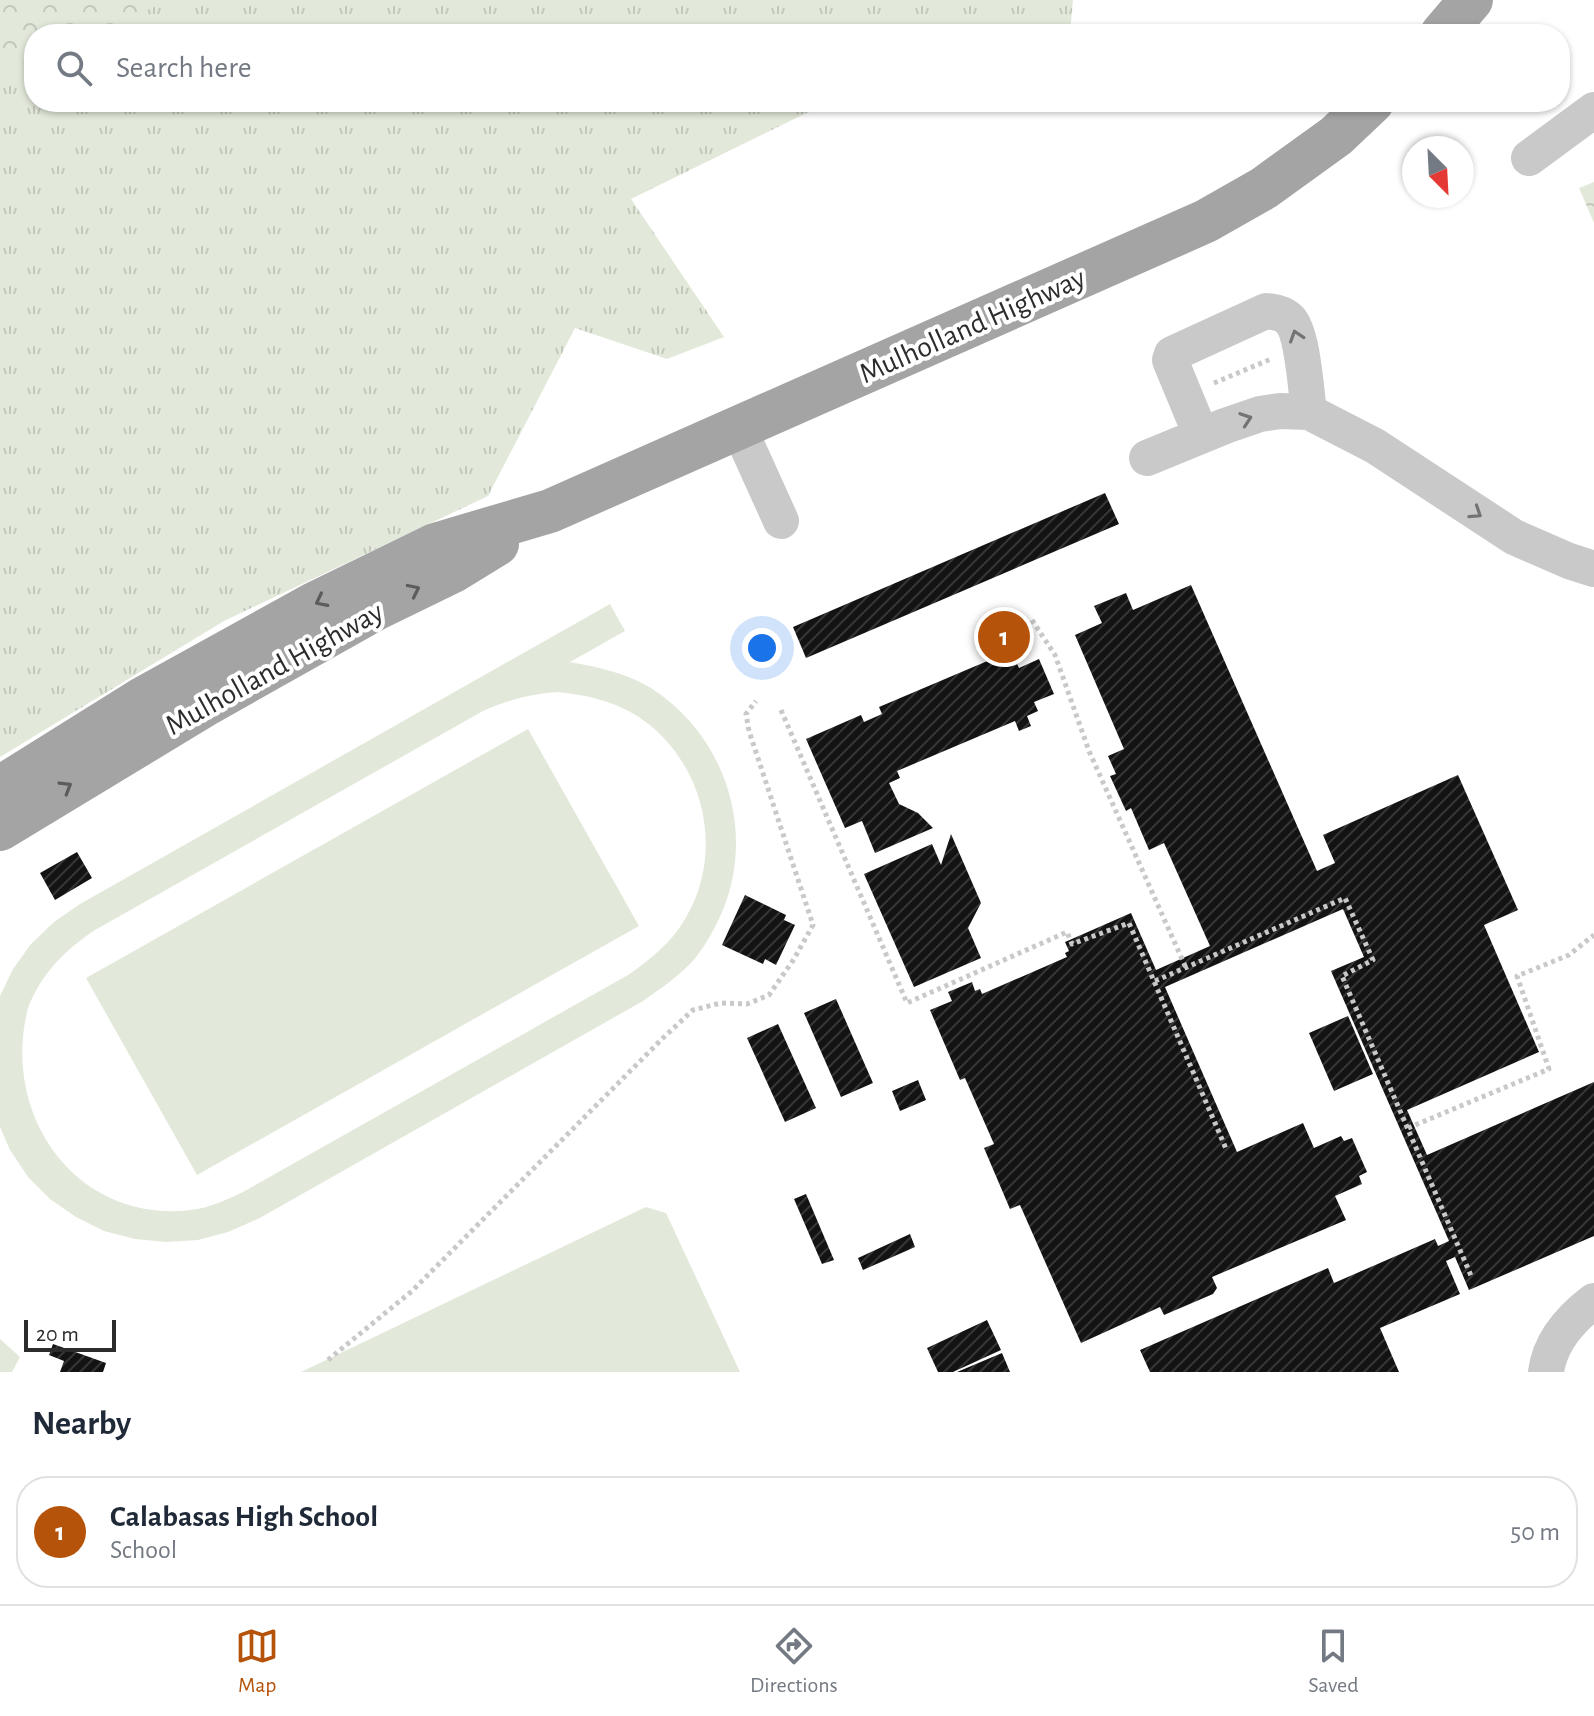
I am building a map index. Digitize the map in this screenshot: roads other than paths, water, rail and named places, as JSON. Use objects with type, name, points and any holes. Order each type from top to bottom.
[{"type":"main road","points":[[1451,24],[1471,0]]},
{"type":"main road","name":"Mulholland Highway","points":[[0,788],[144,698],[314,604],[435,545],[550,511],[1206,221],[1264,188],[1336,136],[1361,112]]},
{"type":"main road","name":"Mulholland Highway","points":[[0,829],[208,703],[375,609],[453,571],[550,511]]},
{"type":"lane","points":[[1529,158],[1594,110]]},
{"type":"lane","points":[[1201,435],[1170,360],[1172,354],[1266,311],[1278,312],[1289,319],[1297,332],[1309,412]]},
{"type":"lane","points":[[1147,458],[1260,414],[1309,412],[1375,446],[1514,537],[1594,569]]},
{"type":"lane","points":[[739,428],[781,521]]},
{"type":"lane","points":[[1546,1372],[1548,1357],[1560,1336],[1576,1315],[1594,1301]]},
{"type":"place","name":"Calabasas High School","points":[[1004,637]]}]
